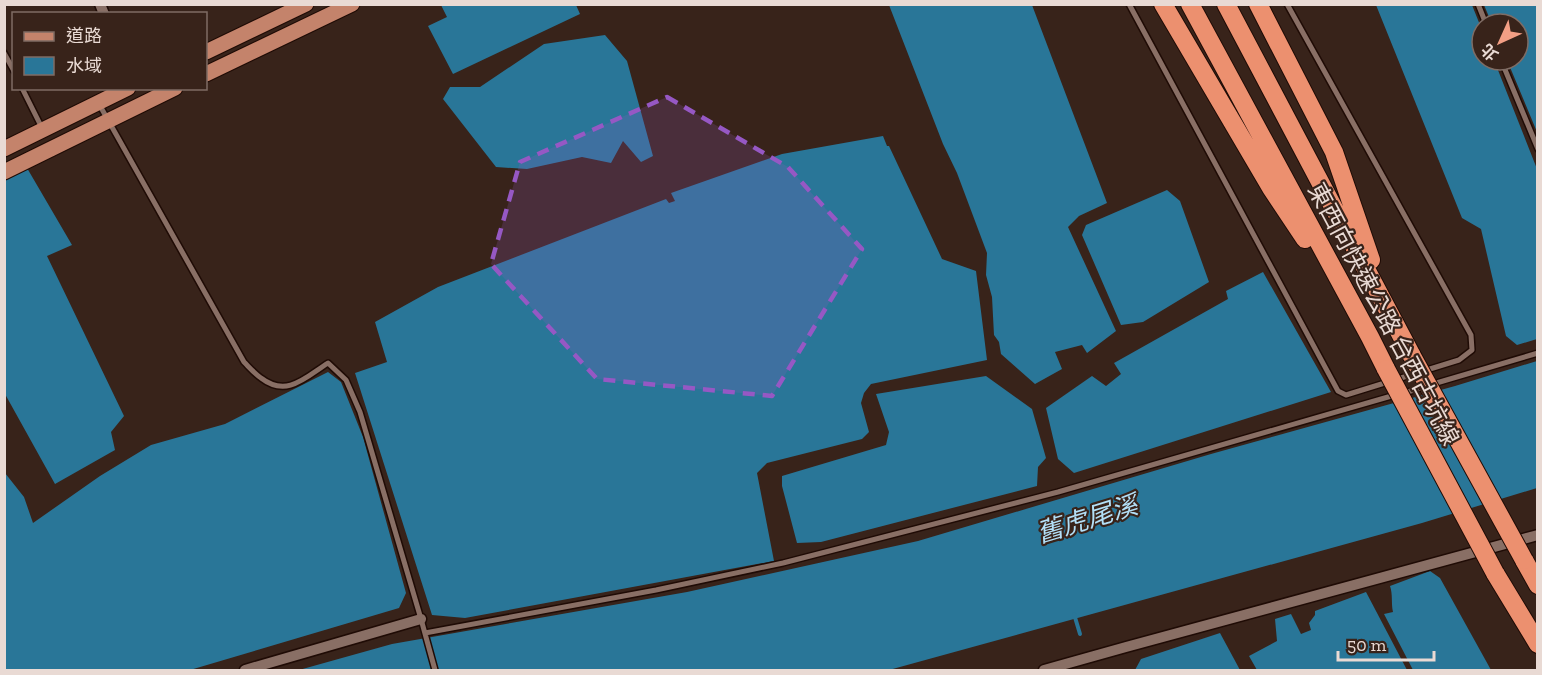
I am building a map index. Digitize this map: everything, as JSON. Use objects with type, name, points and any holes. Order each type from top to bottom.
[{"type":"highway","points":[[1163,4],[1271,188],[1370,337]]},
{"type":"highway","name":"東西向快速公路 台西古坑線","points":[[1191,4],[1495,573],[1538,644]]},
{"type":"highway","name":"東西向快速公路 台西古坑線","points":[[1226,4],[1412,356],[1538,585]]},
{"type":"highway","points":[[1258,4],[1334,152],[1390,315]]},
{"type":"main road","points":[[207,52],[306,4]]},
{"type":"main road","points":[[207,74],[352,4]]},
{"type":"main road","points":[[4,149],[124,90]]},
{"type":"main road","points":[[4,172],[171,90]]},
{"type":"street","points":[[1044,670],[1538,535]]},
{"type":"street","points":[[245,670],[422,619]]},
{"type":"lane","points":[[1130,4],[1338,391],[1346,395],[1459,360],[1472,350],[1470,335],[1287,4]]},
{"type":"lane","points":[[4,53],[12,67]]},
{"type":"lane","points":[[1506,72],[1538,149]]},
{"type":"lane","points":[[23,90],[43,130]]},
{"type":"lane","points":[[98,102],[244,362],[260,378],[276,387],[291,386],[328,363],[346,380],[360,411],[435,670]]},
{"type":"lane","points":[[425,633],[656,590],[794,561],[1058,492],[1538,353]]},
{"type":"highlighted area","points":[[667,97],[788,167],[862,249],[772,396],[597,379],[491,264],[520,162]]},
{"type":"water","points":[[441,5],[576,5],[580,14],[453,74],[428,26],[447,17]]},
{"type":"water","points":[[889,5],[1032,5],[1107,203],[1079,216],[1068,227],[1116,331],[1087,353],[1082,345],[1055,352],[1062,369],[1035,384],[1001,354],[999,342],[994,335],[992,297],[986,275],[987,253]]},
{"type":"water","points":[[1376,5],[1472,5],[1475,12],[1470,12],[1470,72],[1499,72],[1537,169],[1537,339],[1517,345],[1506,336],[1481,229],[1462,218]]},
{"type":"water","points":[[1484,5],[1537,5],[1537,132],[1512,72],[1530,72],[1530,12],[1487,12]]},
{"type":"water","points":[[605,35],[627,61],[653,156],[641,162],[623,141],[611,163],[582,157],[527,169],[496,167],[443,99],[450,87],[480,87],[544,44]]},
{"type":"water","points":[[883,136],[942,259],[976,271],[987,360],[871,384],[864,393],[861,403],[869,432],[862,439],[767,463],[757,473],[774,561],[465,618],[432,615],[355,373],[387,362],[375,322],[438,287],[666,199],[669,203],[675,201],[671,193],[782,154]]},
{"type":"water","points":[[27,168],[72,245],[47,256],[124,416],[111,432],[115,450],[55,484],[5,394],[5,179]]},
{"type":"water","points":[[1167,190],[1180,201],[1209,282],[1143,322],[1121,325],[1082,235],[1086,225]]},
{"type":"water","points":[[1263,272],[1331,392],[1074,473],[1058,459],[1046,408],[1092,376],[1106,386],[1121,374],[1114,363],[1228,299],[1226,291]]},
{"type":"water","name":"舊虎尾溪","points":[[1537,361],[1537,488],[1422,523],[889,670],[299,670],[392,644],[687,592],[918,541]]},
{"type":"water","points":[[328,372],[341,382],[363,437],[406,593],[399,608],[190,670],[5,670],[5,473],[24,497],[33,523],[100,476],[151,445],[225,424]]},
{"type":"water","points":[[986,376],[1032,409],[1046,458],[1038,467],[1037,486],[821,542],[797,543],[782,486],[782,476],[886,445],[889,432],[876,394]]},
{"type":"water","points":[[1430,571],[1440,578],[1491,670],[1413,670],[1384,614],[1393,612],[1390,586]]},
{"type":"water","points":[[1366,592],[1407,670],[1257,670],[1249,656],[1277,641],[1275,619],[1291,614],[1301,634],[1311,630],[1309,623],[1315,611]]},
{"type":"water","points":[[1220,633],[1240,670],[1135,670],[1141,659]]},
{"type":"waterway","points":[[1074,614],[1080,634]]}]
